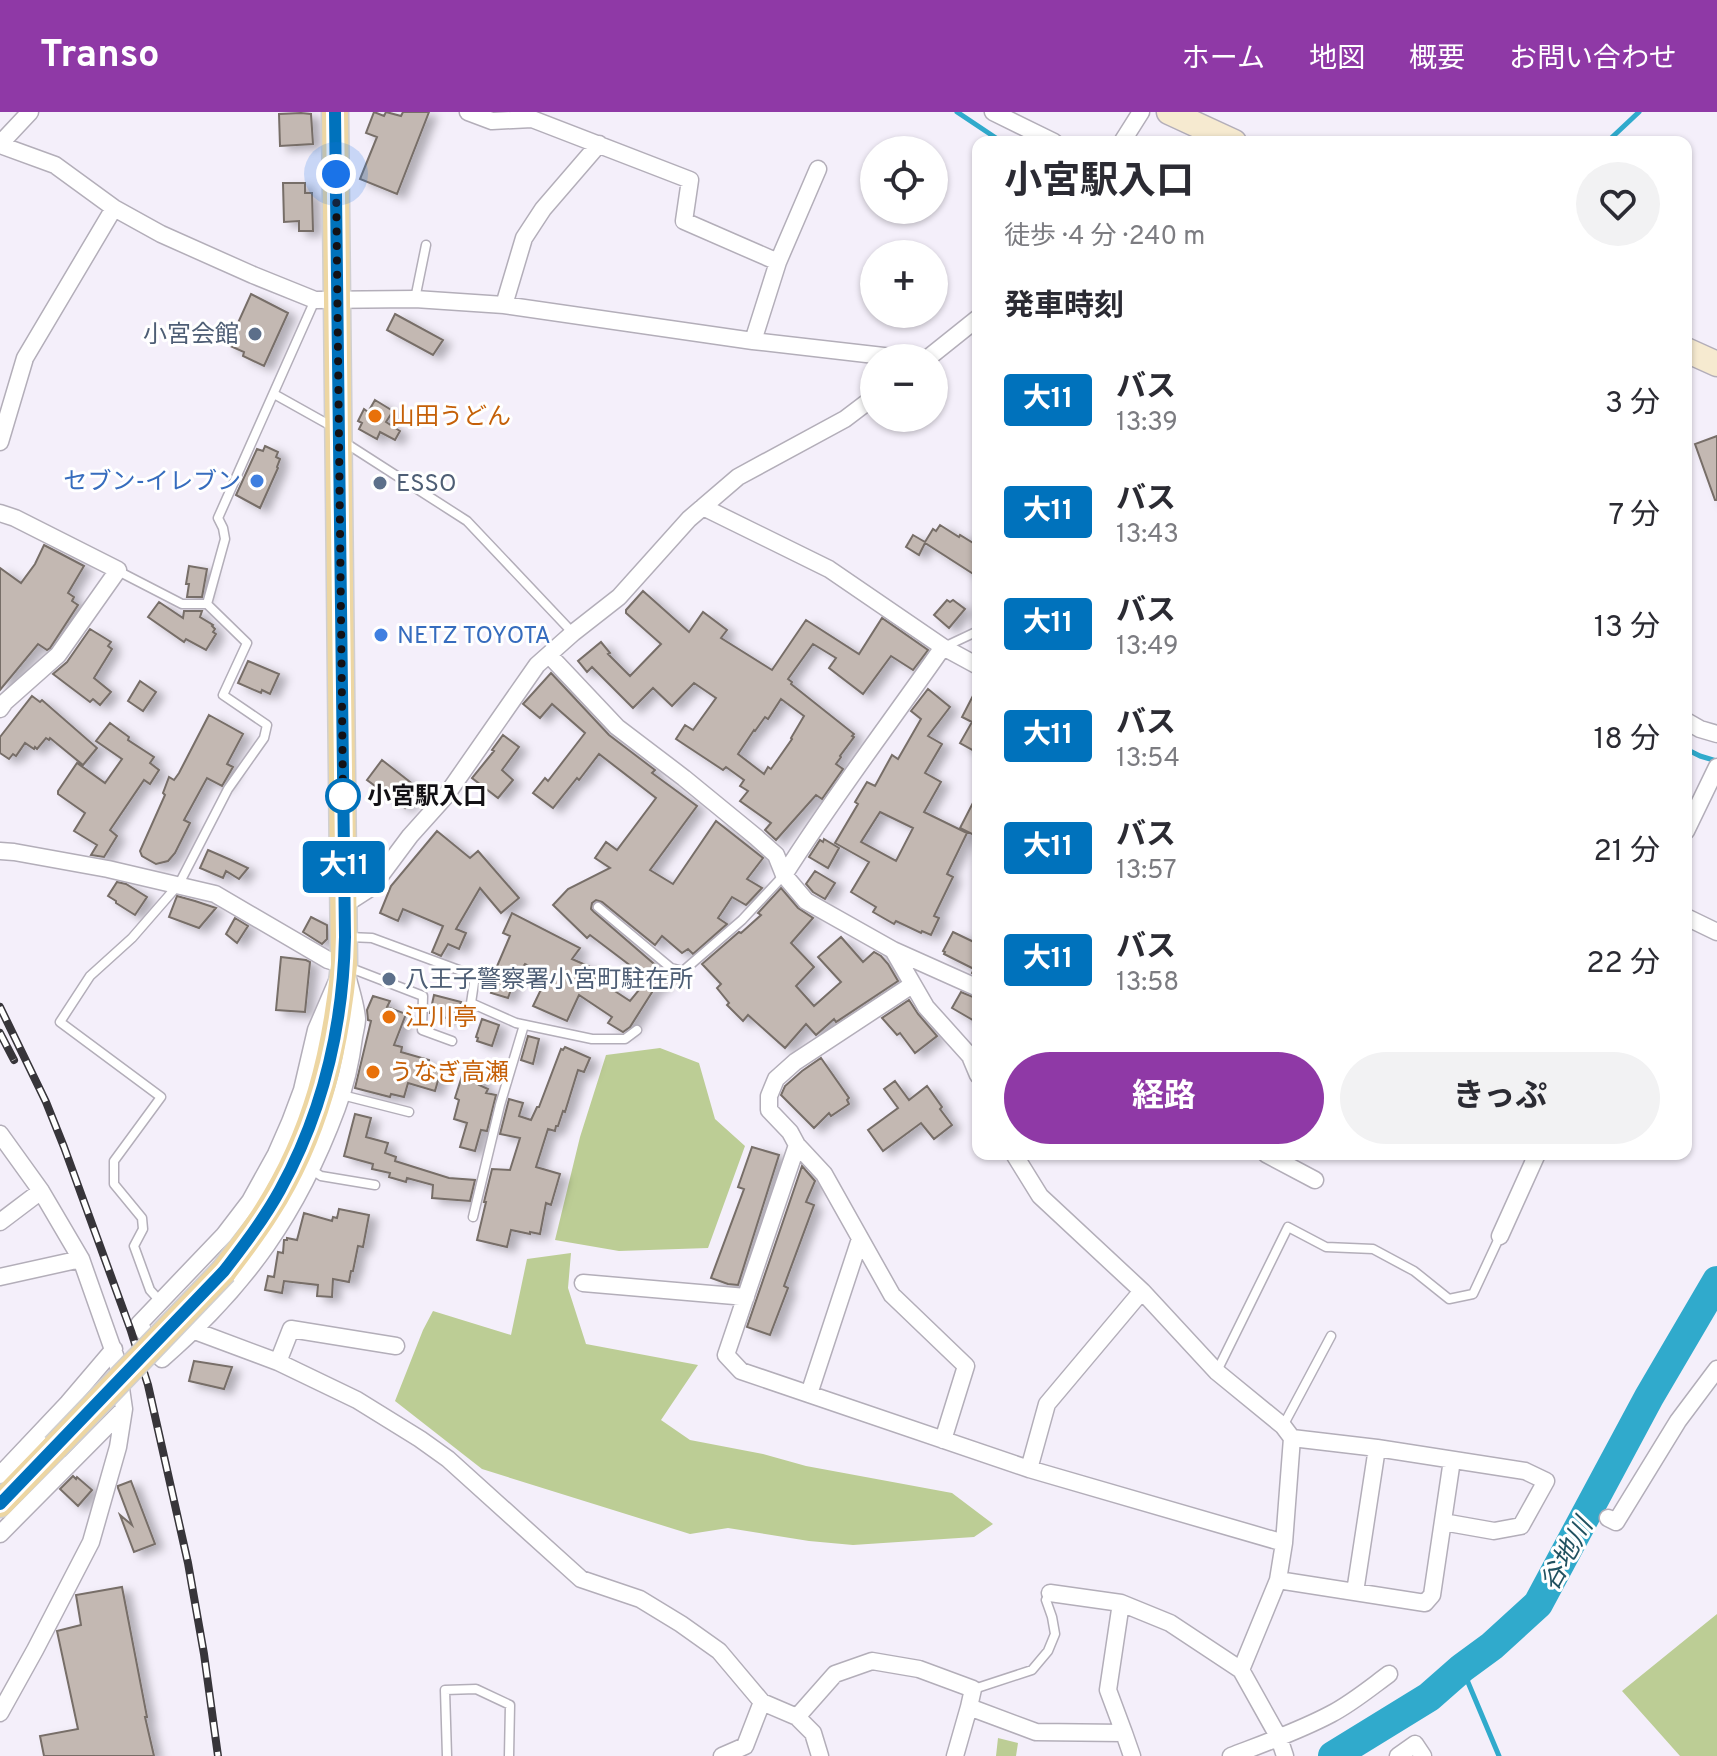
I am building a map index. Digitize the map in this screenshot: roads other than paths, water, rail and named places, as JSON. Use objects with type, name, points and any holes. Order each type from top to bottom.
[{"type":"main road","points":[[0,1504],[224,1271],[256,1228],[274,1200],[308,1131],[331,1058],[339,1016],[345,937],[340,435],[326,300],[335,112]]},
{"type":"main road","points":[[1169,112],[1221,136]]},
{"type":"main road","points":[[1692,353],[1717,364]]},
{"type":"street","points":[[30,112],[0,144],[55,165],[114,208],[161,234],[253,275],[326,300],[415,299],[504,305],[860,353]]},
{"type":"street","points":[[468,112],[492,121],[532,119],[690,180],[684,221],[778,262]]},
{"type":"street","points":[[993,112],[1042,136]]},
{"type":"street","points":[[1126,136],[1141,112]]},
{"type":"street","points":[[504,305],[524,238],[543,209],[599,144]]},
{"type":"street","points":[[753,341],[778,262],[818,169]]},
{"type":"street","points":[[0,442],[25,358],[114,208]]},
{"type":"street","points":[[946,344],[972,323]]},
{"type":"street","points":[[344,905],[372,887],[452,788],[537,665],[619,597],[689,519],[738,477],[845,419],[860,408]]},
{"type":"street","points":[[703,507],[829,569],[943,647],[972,663]]},
{"type":"street","points":[[0,513],[118,570],[58,655],[2,703]]},
{"type":"street","points":[[784,875],[819,819],[943,647]]},
{"type":"street","points":[[549,655],[617,727],[776,855],[784,875],[806,901],[893,950],[972,985]]},
{"type":"street","points":[[1692,724],[1717,734]]},
{"type":"street","points":[[1692,819],[1717,768]]},
{"type":"street","points":[[0,851],[108,869],[215,894],[328,960],[344,965]]},
{"type":"street","points":[[1692,920],[1717,932]]},
{"type":"street","points":[[893,950],[926,1007],[972,1061]]},
{"type":"street","points":[[344,965],[357,1019],[350,1065],[342,1095],[312,1170],[296,1202],[265,1250],[237,1286],[195,1331],[162,1359],[139,1324],[224,1235],[257,1189],[290,1122],[302,1090],[316,1030],[344,965]]},
{"type":"street","points":[[912,985],[795,1062],[776,1079],[769,1096],[769,1110],[824,1174],[892,1295],[966,1366],[943,1440]]},
{"type":"street","points":[[0,1134],[41,1191],[81,1259],[114,1349],[124,1409],[118,1447],[91,1542],[0,1713]]},
{"type":"street","points":[[797,1145],[726,1355],[741,1371],[1029,1469],[1284,1543]]},
{"type":"street","points":[[1018,1160],[1040,1196],[1142,1291],[1217,1372],[1288,1432],[1525,1471],[1546,1481],[1521,1526],[1494,1531],[1443,1522]]},
{"type":"street","points":[[1277,1160],[1315,1180]]},
{"type":"street","points":[[1500,1236],[1534,1160]]},
{"type":"street","points":[[0,1222],[41,1191]]},
{"type":"street","points":[[809,1394],[860,1239]]},
{"type":"street","points":[[0,1277],[81,1259]]},
{"type":"street","points":[[583,1283],[746,1297]]},
{"type":"street","points":[[1029,1469],[1047,1404],[1142,1291]]},
{"type":"street","points":[[278,1362],[291,1329],[396,1346]]},
{"type":"street","points":[[195,1331],[278,1362],[357,1400],[420,1439],[448,1459],[581,1579],[640,1599],[719,1651],[762,1702],[797,1717],[813,1733],[820,1756]]},
{"type":"street","points":[[0,1475],[114,1349]]},
{"type":"street","points":[[1608,1518],[1616,1522],[1678,1421],[1717,1369]]},
{"type":"street","points":[[0,1534],[124,1409]]},
{"type":"street","points":[[1241,1670],[1278,1580],[1284,1543],[1288,1432]]},
{"type":"street","points":[[1355,1592],[1377,1448]]},
{"type":"street","points":[[1278,1580],[1425,1603],[1432,1595],[1452,1460]]},
{"type":"street","points":[[1050,1593],[1121,1603],[1170,1623],[1241,1670],[1282,1748]]},
{"type":"street","points":[[1121,1603],[1108,1690],[1132,1756]]},
{"type":"street","points":[[797,1717],[835,1674],[872,1661],[919,1669],[973,1689],[955,1756]]},
{"type":"street","points":[[1231,1756],[1282,1748],[1389,1674]]},
{"type":"street","points":[[722,1756],[745,1746],[762,1702]]},
{"type":"street","points":[[969,1707],[1036,1732],[1124,1733]]},
{"type":"street","points":[[1398,1756],[1415,1744],[1423,1756]]},
{"type":"lane","points":[[415,299],[426,245]]},
{"type":"lane","points":[[207,604],[225,539],[218,518],[274,394],[326,300]]},
{"type":"lane","points":[[274,394],[467,521],[573,633]]},
{"type":"lane","points":[[118,570],[182,604],[207,604],[247,643],[223,695],[267,725],[264,738],[228,789],[179,884],[132,938],[90,976],[60,1022],[161,1097],[114,1161],[114,1184],[142,1218],[143,1229],[134,1246],[150,1290],[161,1301]]},
{"type":"lane","points":[[943,647],[972,634]]},
{"type":"lane","points":[[598,907],[671,968],[683,971],[742,920],[784,875]]},
{"type":"lane","points":[[345,937],[372,938],[475,976],[471,1003],[516,1023],[592,1039],[625,1039],[637,1030]]},
{"type":"lane","points":[[344,965],[423,996],[422,1030],[452,1041]]},
{"type":"lane","points":[[473,1217],[500,1105],[524,1025]]},
{"type":"lane","points":[[342,1095],[409,1112]]},
{"type":"lane","points":[[312,1170],[321,1176],[375,1185]]},
{"type":"lane","points":[[1217,1372],[1288,1227],[1326,1247],[1373,1249],[1414,1271],[1449,1299],[1473,1294],[1500,1236]]},
{"type":"lane","points":[[1288,1432],[1331,1336]]},
{"type":"lane","points":[[973,1689],[1032,1670],[1048,1651],[1055,1634],[1046,1600],[1050,1593]]},
{"type":"lane","points":[[447,1756],[445,1690],[476,1689],[510,1705],[509,1756]]},
{"type":"waterway","points":[[957,112],[993,136]]},
{"type":"waterway","points":[[1613,136],[1639,112]]},
{"type":"waterway","points":[[1692,752],[1717,761]]},
{"type":"waterway","name":"谷地川","points":[[1333,1756],[1429,1697],[1538,1604],[1649,1397],[1717,1281]]},
{"type":"waterway","points":[[1462,1668],[1499,1756]]},
{"type":"railway","points":[[0,1007],[64,1147],[148,1385],[188,1563],[218,1756]]},
{"type":"railway","points":[[0,1033],[14,1060]]},
{"type":"place","name":"小宮会館","points":[[255,334]]},
{"type":"place","name":"山田うどん","points":[[375,416]]},
{"type":"place","name":"セブン-イレブン","points":[[257,481]]},
{"type":"place","name":"ESSO","points":[[380,483]]},
{"type":"place","name":"NETZ TOYOTA","points":[[381,635]]},
{"type":"place","name":"小宮駅入口","points":[[343,796]]},
{"type":"place","name":"八王子警察署小宮町駐在所","points":[[389,979]]},
{"type":"place","name":"江川亭","points":[[389,1017]]},
{"type":"place","name":"うなぎ高瀬","points":[[373,1072]]}]
